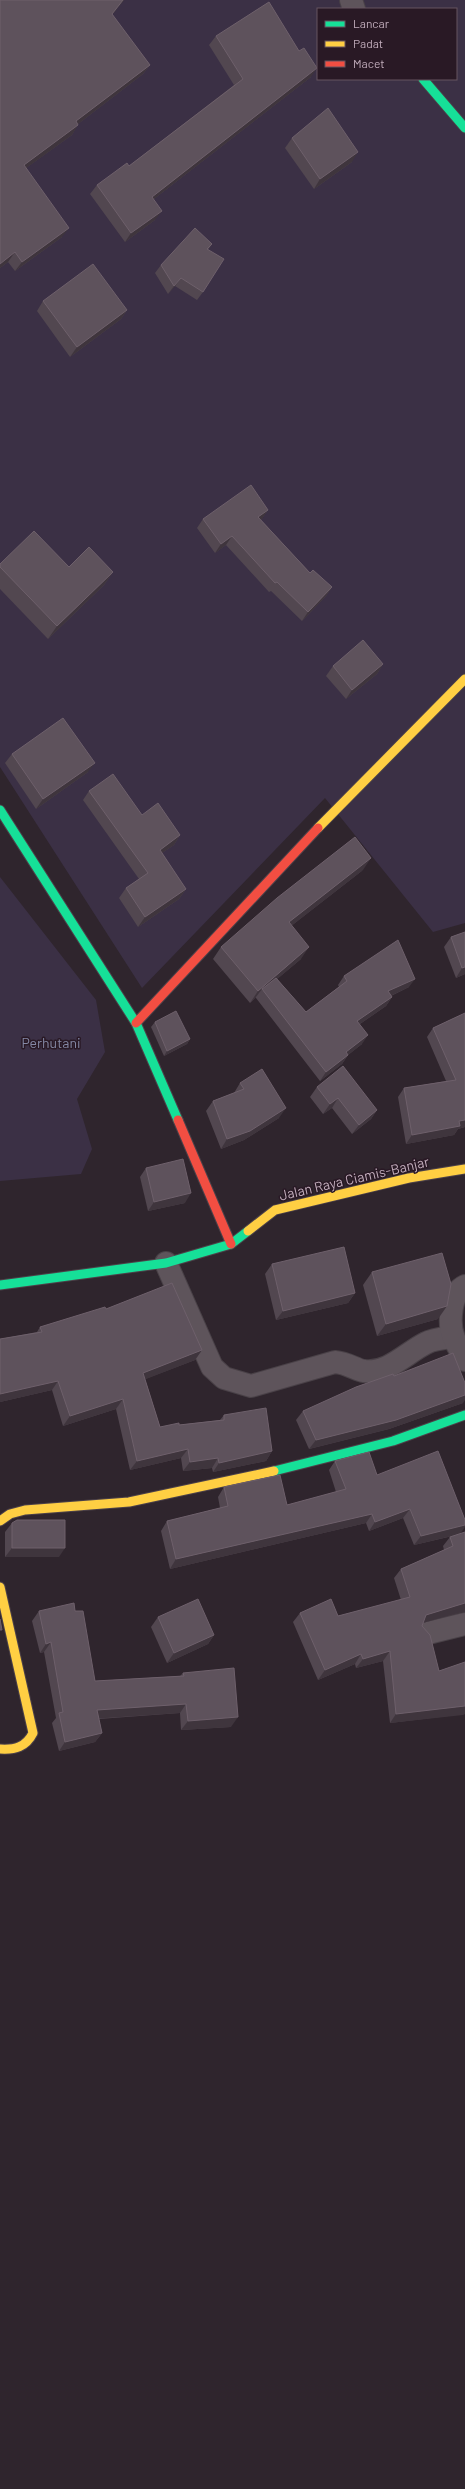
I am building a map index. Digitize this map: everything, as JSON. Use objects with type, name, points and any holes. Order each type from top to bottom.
[{"type":"main road","points":[[424,80],[465,128]]},
{"type":"main road","points":[[136,1023],[352,792],[465,679]]},
{"type":"main road","points":[[0,810],[136,1023],[231,1244]]},
{"type":"main road","name":"Jalan Raya Ciamis-Banjar","points":[[0,1285],[166,1263],[231,1244],[275,1210],[409,1178],[465,1169]]},
{"type":"main road","points":[[0,1520],[25,1510],[129,1502],[252,1477],[393,1441],[465,1415]]},
{"type":"main road","points":[[0,1587],[33,1733],[31,1738],[13,1750],[0,1749]]},
{"type":"street","points":[[166,1263],[212,1367],[233,1382],[251,1386],[335,1362],[347,1363],[364,1371],[372,1370],[394,1364],[427,1342],[453,1337]]},
{"type":"street","points":[[465,1286],[456,1294],[451,1316],[453,1337],[465,1359]]},
{"type":"street","points":[[428,1633],[465,1624]]},
{"type":"green space","points":[[0,0],[465,0],[465,923],[433,932],[325,798],[142,988],[0,767]]},
{"type":"green space","name":"Perhutani","points":[[0,877],[96,1000],[105,1052],[77,1099],[92,1149],[81,1174],[0,1181]]},
{"type":"building","points":[[0,0],[123,0],[112,14],[150,65],[76,121],[78,125],[24,165],[69,228],[22,262],[15,252],[0,264]]},
{"type":"building","points":[[269,2],[299,51],[304,48],[317,68],[152,197],[162,211],[131,233],[97,185],[127,163],[129,166],[243,79],[216,36]]},
{"type":"building","points":[[328,108],[358,152],[320,179],[292,138]]},
{"type":"building","points":[[195,228],[212,244],[207,249],[224,259],[203,292],[181,278],[174,286],[161,265]]},
{"type":"building","points":[[93,264],[127,310],[77,347],[43,301]]},
{"type":"building","points":[[251,485],[268,510],[258,517],[310,573],[313,570],[332,587],[308,612],[277,582],[275,583],[232,536],[221,544],[203,519]]},
{"type":"building","points":[[34,531],[69,567],[89,547],[113,572],[57,626],[0,567],[0,564]]},
{"type":"building","points":[[363,640],[383,664],[352,690],[333,666]]},
{"type":"building","points":[[63,718],[95,763],[43,799],[12,754]]},
{"type":"building","points":[[113,774],[142,815],[158,803],[180,835],[160,850],[186,889],[145,917],[126,888],[148,873],[89,791]]},
{"type":"building","points":[[355,837],[371,858],[289,922],[309,947],[258,991],[221,947],[277,898]]},
{"type":"building","points":[[465,932],[465,967],[462,968],[451,937]]},
{"type":"building","points":[[398,940],[415,979],[388,991],[392,997],[357,1021],[368,1035],[346,1052],[348,1055],[326,1072],[262,989],[276,978],[306,1012],[347,981],[344,976]]},
{"type":"building","points":[[176,1011],[190,1039],[167,1051],[155,1022]]},
{"type":"building","points":[[465,1013],[465,1120],[459,1121],[460,1126],[412,1135],[404,1088],[456,1080],[433,1028]]},
{"type":"building","points":[[343,1066],[377,1110],[359,1125],[338,1098],[330,1104],[317,1087]]},
{"type":"building","points":[[262,1069],[286,1108],[250,1131],[227,1139],[213,1101],[244,1089],[240,1083]]},
{"type":"building","points":[[183,1159],[191,1193],[154,1202],[146,1168]]},
{"type":"building","points":[[344,1247],[355,1293],[283,1311],[272,1264]]},
{"type":"building","points":[[442,1253],[451,1284],[447,1306],[386,1324],[372,1272]]},
{"type":"building","points":[[172,1283],[202,1350],[143,1373],[160,1427],[179,1423],[179,1425],[224,1420],[224,1415],[266,1408],[272,1451],[219,1463],[218,1458],[190,1462],[188,1449],[137,1461],[123,1399],[70,1416],[58,1381],[0,1394],[0,1339],[42,1332],[40,1327],[105,1307],[106,1309]]},
{"type":"building","points":[[453,1353],[465,1383],[465,1395],[396,1420],[316,1440],[303,1411],[356,1387],[393,1374],[394,1376]]},
{"type":"building","points":[[438,1451],[465,1520],[465,1525],[421,1536],[410,1509],[375,1522],[372,1514],[176,1559],[167,1521],[228,1506],[224,1487],[280,1475],[287,1505],[346,1489],[335,1461],[369,1452],[377,1475]]},
{"type":"building","points":[[17,1520],[65,1520],[65,1548],[12,1548],[12,1523]]},
{"type":"building","points":[[465,1532],[465,1603],[426,1615],[422,1626],[430,1635],[439,1671],[465,1662],[465,1706],[396,1714],[390,1651],[363,1659],[361,1654],[325,1670],[300,1613],[331,1599],[338,1616],[410,1597],[401,1569],[453,1546],[450,1537]]},
{"type":"building","points":[[198,1599],[214,1635],[174,1653],[158,1617]]},
{"type":"building","points":[[74,1603],[75,1611],[83,1611],[95,1681],[184,1676],[183,1673],[234,1668],[238,1717],[188,1721],[186,1704],[97,1710],[102,1733],[65,1742],[59,1713],[63,1712],[51,1642],[46,1644],[39,1611]]},
{"type":"building","points":[[0,1619],[2,1630],[0,1630]]},
{"type":"traffic: fast","points":[[424,80],[465,128]]},
{"type":"traffic: fast","points":[[0,810],[136,1023],[178,1120]]},
{"type":"traffic: fast","points":[[0,1285],[166,1263],[231,1244],[248,1231]]},
{"type":"traffic: fast","points":[[274,1471],[393,1441],[465,1415]]},
{"type":"traffic: slow","points":[[318,828],[465,679]]},
{"type":"traffic: slow","points":[[248,1231],[275,1210],[409,1178],[465,1169]]},
{"type":"traffic: slow","points":[[0,1521],[10,1514],[25,1510],[129,1502],[274,1471]]},
{"type":"traffic: slow","points":[[0,1587],[33,1733],[27,1742],[20,1747],[0,1749]]},
{"type":"traffic: jam","points":[[136,1023],[318,828]]},
{"type":"traffic: jam","points":[[178,1120],[231,1244]]}]
